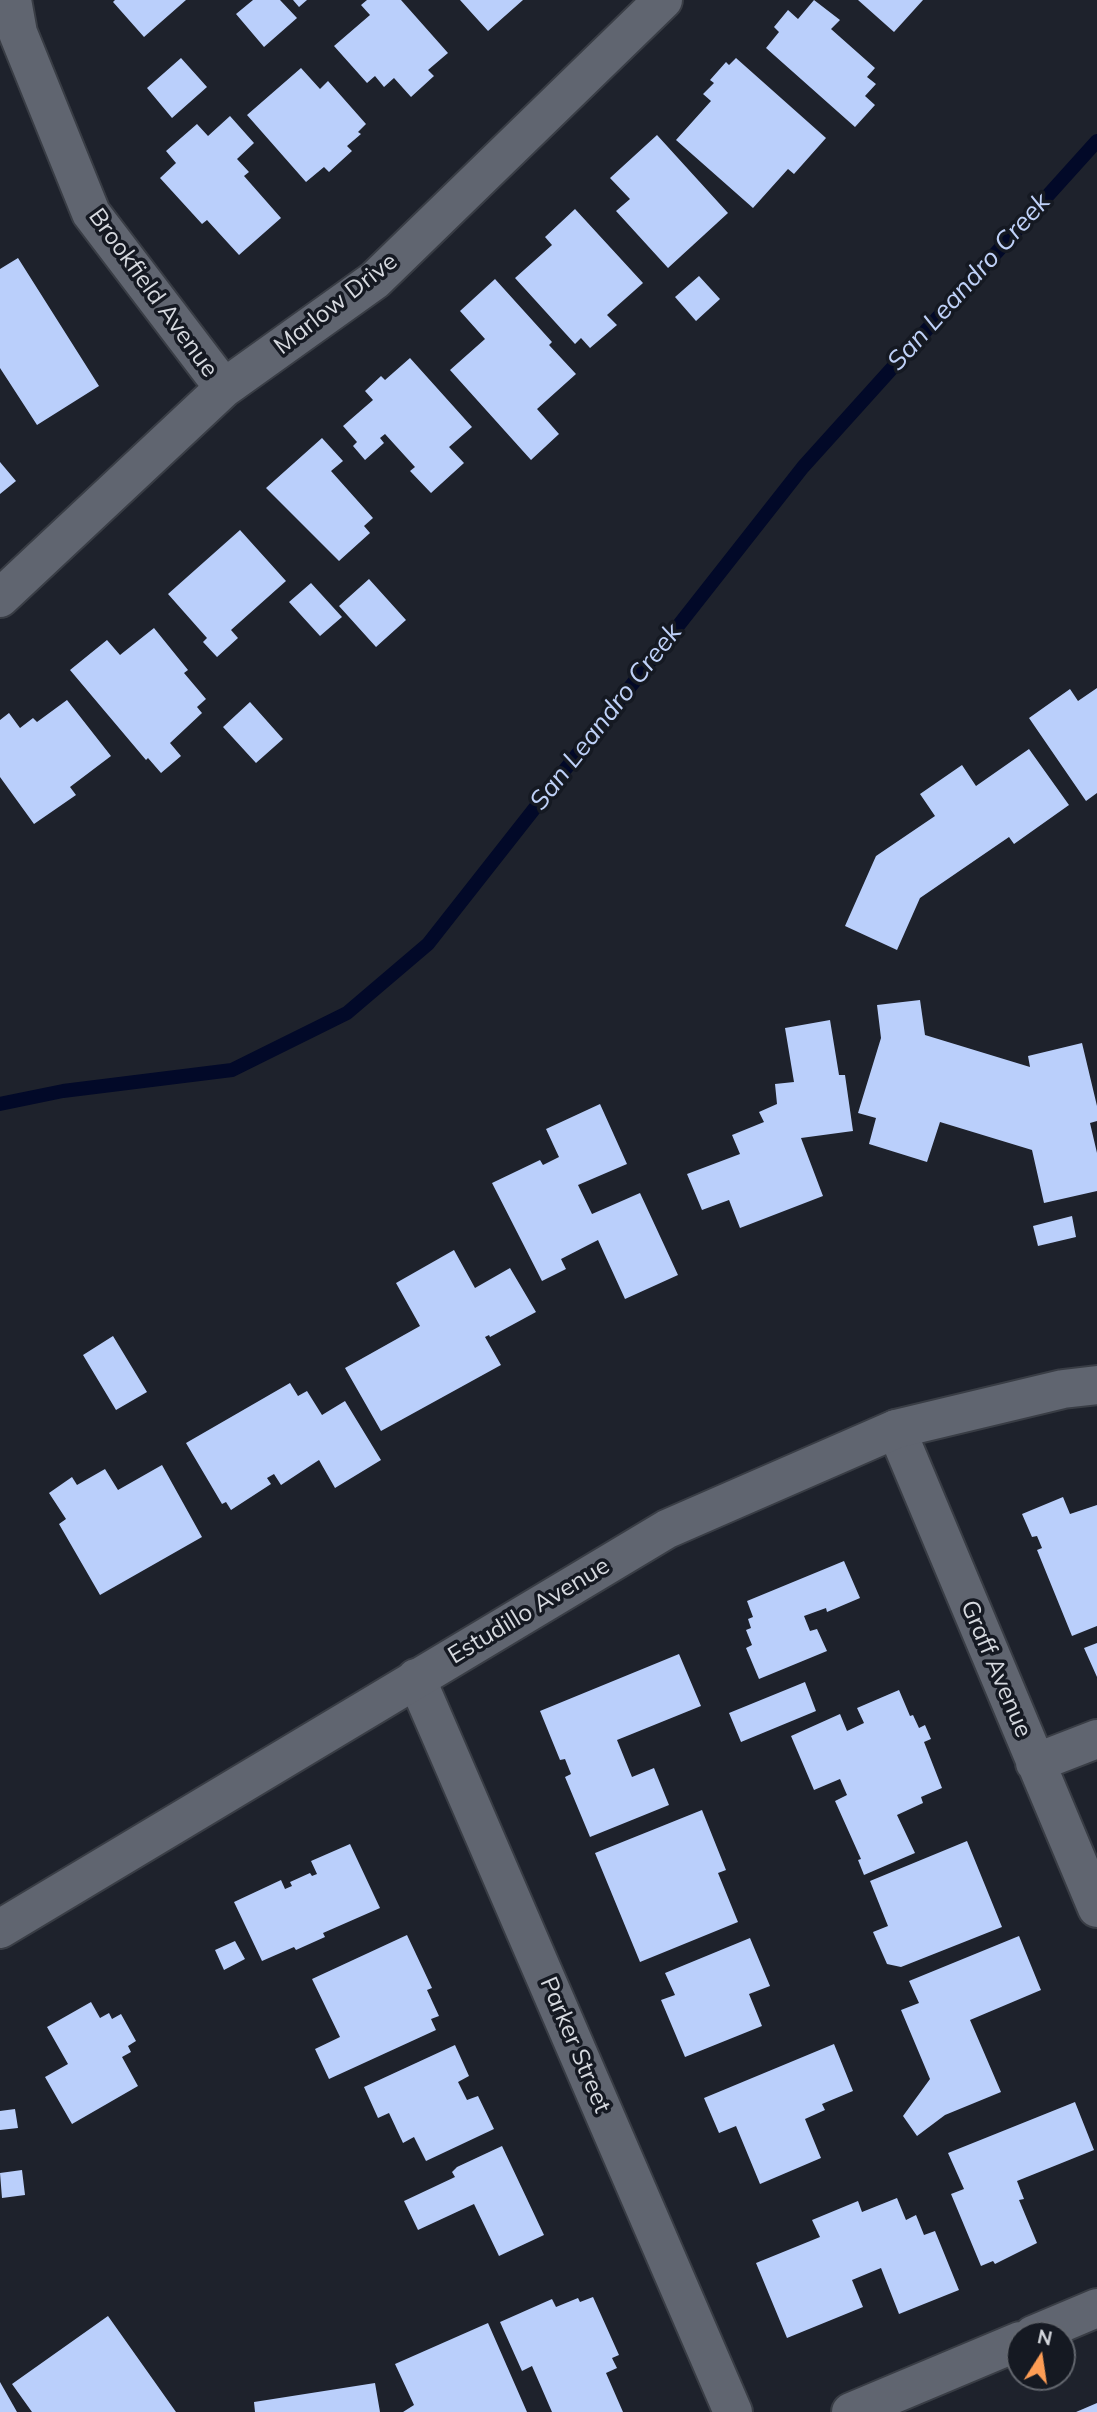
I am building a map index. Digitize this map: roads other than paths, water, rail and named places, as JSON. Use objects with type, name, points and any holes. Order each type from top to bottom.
[{"type":"street","name":"Brookfield Avenue","points":[[12,0],[18,33],[91,213],[224,388]]},
{"type":"street","name":"Marlow Drive","points":[[0,598],[224,388],[375,280],[663,0]]},
{"type":"street","name":"Estudillo Avenue","points":[[0,1928],[667,1529],[896,1429],[1063,1390],[1097,1385]]},
{"type":"street","name":"Graff Avenue","points":[[896,1429],[1097,1908]]},
{"type":"street","name":"Parker Street","points":[[416,1678],[733,2412]]},
{"type":"street","points":[[1035,1763],[1097,1738]]},
{"type":"street","points":[[1067,2321],[1097,2308]]},
{"type":"street","points":[[851,2412],[1006,2347]]},
{"type":"waterway","name":"San Leandro Creek","points":[[0,1104],[63,1091],[232,1070],[347,1013],[428,944],[803,467],[1097,141]]}]
